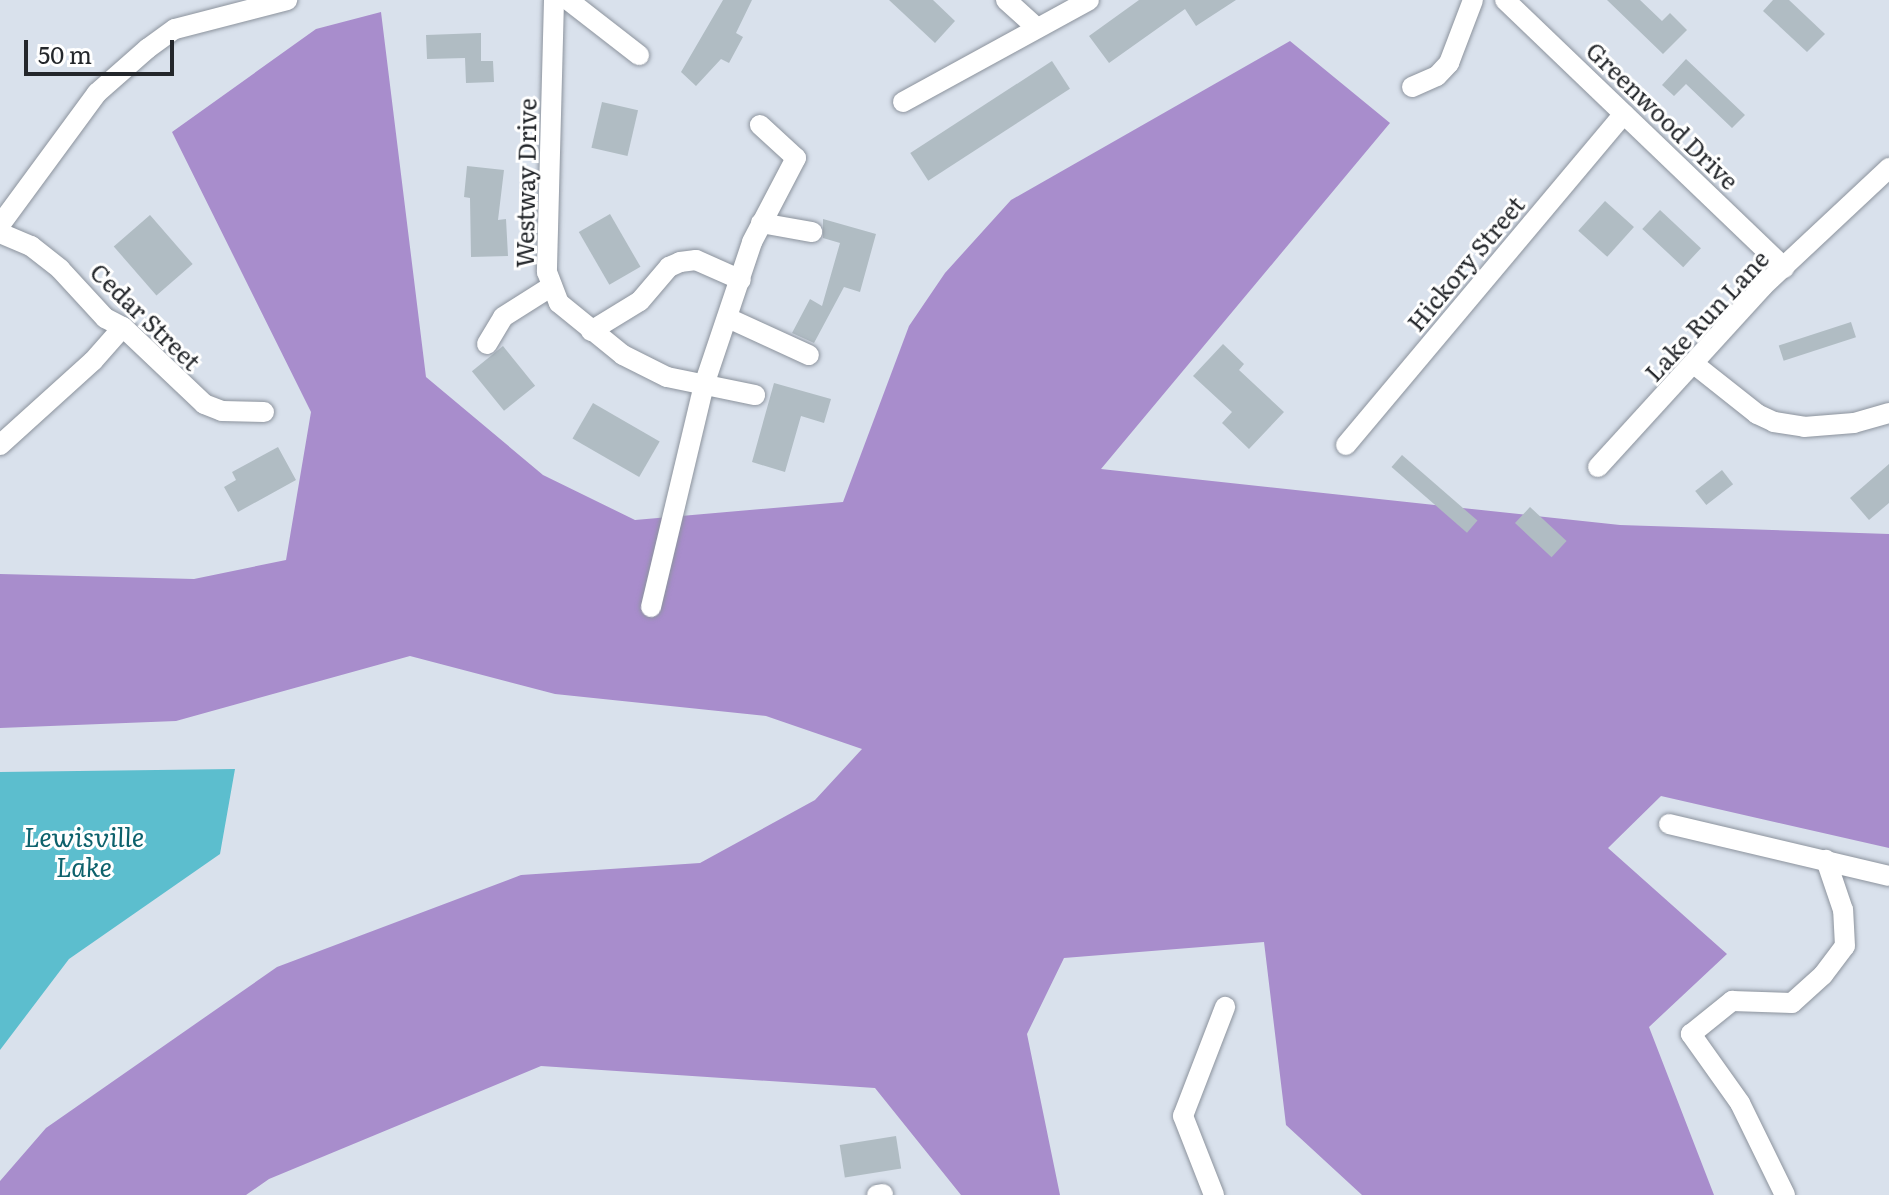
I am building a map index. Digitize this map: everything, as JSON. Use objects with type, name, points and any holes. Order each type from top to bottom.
[{"type":"street","points":[[0,225],[97,93],[147,49],[175,29],[287,0]]},
{"type":"street","name":"Westway Drive","points":[[554,0],[547,272],[559,303],[623,355],[667,377],[755,395]]},
{"type":"street","points":[[568,0],[639,55]]},
{"type":"street","points":[[1006,0],[1037,28]]},
{"type":"street","points":[[903,102],[1089,0]]},
{"type":"street","points":[[1412,87],[1437,76],[1449,63],[1473,0]]},
{"type":"street","name":"Greenwood Drive","points":[[1505,0],[1784,268]]},
{"type":"street","name":"Hickory Street","points":[[1346,445],[1624,114]]},
{"type":"street","points":[[651,607],[704,385],[761,223],[796,158],[760,125]]},
{"type":"street","name":"Lake Run Lane","points":[[1598,467],[1784,268],[1889,168]]},
{"type":"street","points":[[761,223],[812,232]]},
{"type":"street","name":"Cedar Street","points":[[0,233],[31,246],[105,318],[123,327],[204,404],[222,411],[264,412]]},
{"type":"street","points":[[591,331],[640,301],[669,267],[680,262],[696,260],[741,280]]},
{"type":"street","points":[[487,344],[503,317],[552,286]]},
{"type":"street","points":[[728,318],[809,355]]},
{"type":"street","points":[[0,445],[93,361],[123,327]]},
{"type":"street","points":[[1694,364],[1757,414],[1774,422],[1804,427],[1854,423],[1889,413]]},
{"type":"street","points":[[1669,824],[1889,876]]},
{"type":"street","points":[[1785,1195],[1740,1103],[1691,1034],[1732,1001],[1792,1003],[1823,975],[1845,946],[1843,910],[1826,860]]},
{"type":"street","points":[[1214,1195],[1183,1116],[1225,1007]]},
{"type":"shaded area","points":[[381,12],[426,377],[543,475],[635,520],[843,502],[909,326],[945,273],[1011,200],[1290,41],[1390,123],[1101,469],[1620,525],[1889,534],[1889,848],[1661,796],[1608,848],[1727,954],[1649,1027],[1714,1195],[1362,1195],[1286,1125],[1264,942],[1064,958],[1027,1034],[1060,1195],[961,1195],[875,1088],[541,1066],[269,1179],[246,1195],[0,1195],[0,1181],[46,1128],[277,967],[521,875],[700,863],[815,800],[862,749],[766,716],[555,694],[410,656],[176,721],[0,728],[0,574],[194,579],[286,560],[311,412],[172,132],[316,29]]},
{"type":"water","name":"Lewisville Lake","points":[[235,769],[220,854],[69,959],[0,1050],[0,772]]},
{"type":"building","points":[[723,0],[752,0],[736,33],[743,37],[729,63],[721,59],[696,86],[681,72]]},
{"type":"building","points":[[889,0],[933,0],[955,21],[935,43]]},
{"type":"building","points":[[1139,0],[1236,0],[1196,26],[1185,9],[1109,63],[1089,36]]},
{"type":"building","points":[[1607,0],[1640,0],[1662,21],[1670,13],[1687,30],[1663,54]]},
{"type":"building","points":[[1773,0],[1789,0],[1825,34],[1807,52],[1763,11]]},
{"type":"building","points":[[481,33],[481,61],[493,61],[494,82],[466,83],[465,58],[427,59],[426,35]]},
{"type":"building","points":[[1686,59],[1745,115],[1732,128],[1686,84],[1674,96],[1662,85]]},
{"type":"building","points":[[1052,61],[1070,89],[928,181],[910,153]]},
{"type":"building","points":[[602,102],[638,110],[627,156],[591,148]]},
{"type":"building","points":[[467,166],[504,170],[498,220],[506,219],[508,256],[471,257],[470,198],[464,197]]},
{"type":"building","points":[[1605,201],[1634,227],[1607,257],[1578,231]]},
{"type":"building","points":[[1660,210],[1701,248],[1683,267],[1642,229]]},
{"type":"building","points":[[610,214],[640,267],[609,285],[579,232]]},
{"type":"building","points":[[150,215],[193,264],[156,296],[114,246]]},
{"type":"building","points":[[823,219],[876,234],[860,292],[844,287],[814,343],[792,333],[810,299],[822,306],[840,243],[823,238]]},
{"type":"building","points":[[1851,322],[1856,337],[1784,361],[1779,345]]},
{"type":"building","points":[[1223,344],[1244,364],[1239,370],[1284,412],[1249,449],[1222,423],[1232,412],[1193,376]]},
{"type":"building","points":[[503,346],[535,386],[504,411],[472,371]]},
{"type":"building","points":[[774,383],[831,399],[824,423],[801,416],[785,472],[752,462]]},
{"type":"building","points":[[593,403],[660,442],[639,477],[572,439]]},
{"type":"building","points":[[278,447],[296,480],[238,512],[224,487],[236,480],[232,472]]},
{"type":"building","points":[[1402,455],[1477,521],[1467,533],[1392,467]]},
{"type":"building","points":[[1889,464],[1889,503],[1869,520],[1850,498]]},
{"type":"building","points":[[1722,470],[1733,484],[1706,505],[1695,491]]},
{"type":"building","points":[[1530,507],[1567,541],[1552,557],[1515,523]]},
{"type":"building","points":[[896,1136],[901,1169],[845,1178],[840,1145]]}]
